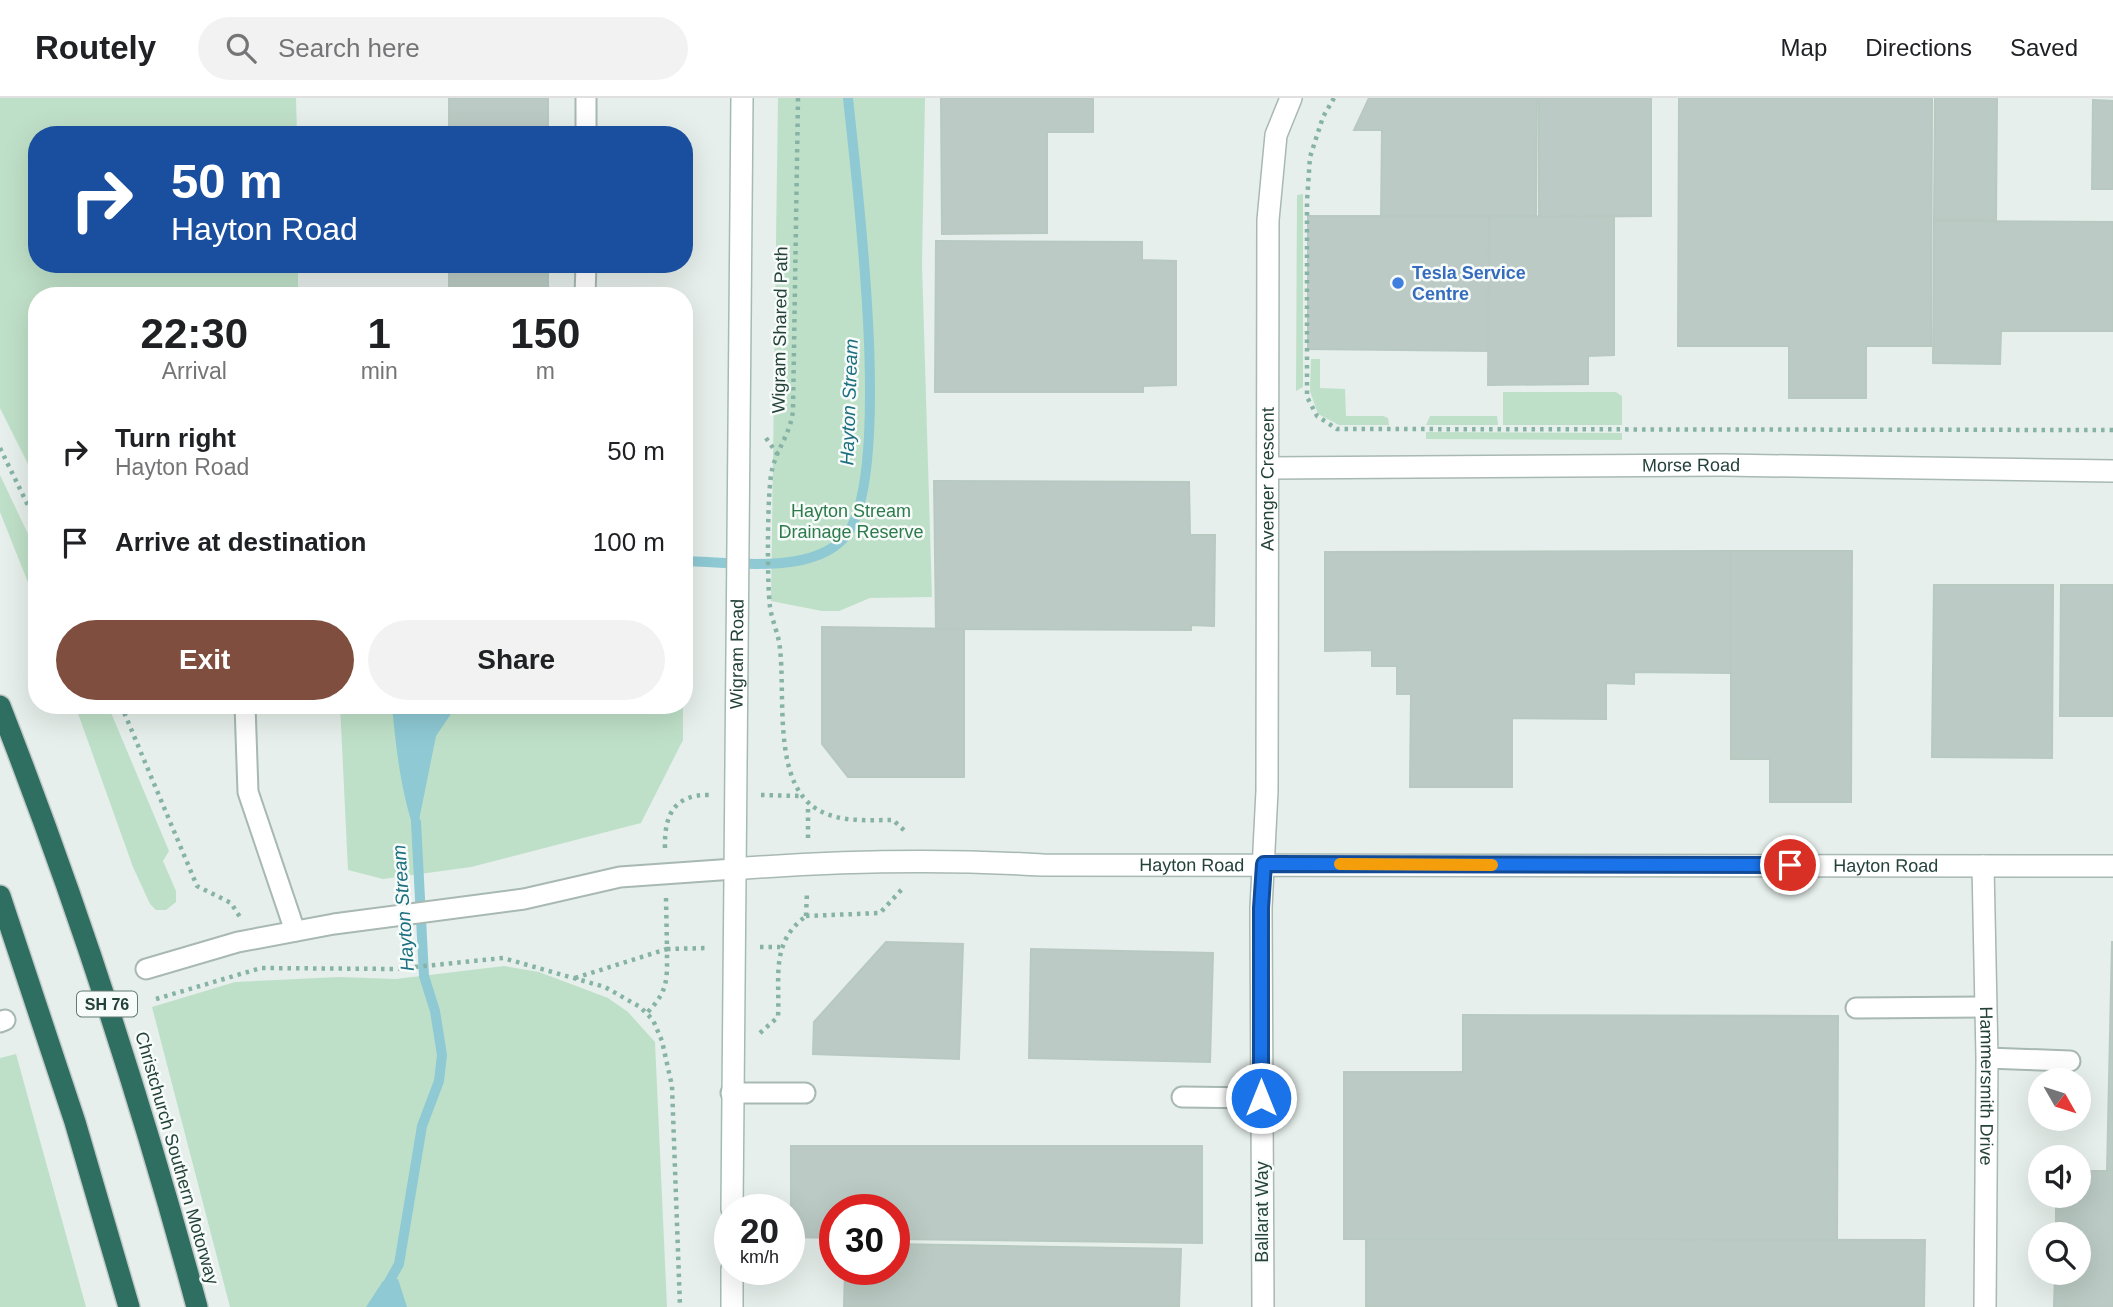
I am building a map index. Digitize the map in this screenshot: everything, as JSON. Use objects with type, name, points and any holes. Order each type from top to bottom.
[{"type":"highway","name":"Christchurch Southern Motorway","points":[[0,706],[59,862],[110,1013],[144,1118],[197,1307]]},
{"type":"highway","points":[[0,896],[75,1122],[128,1307]]},
{"type":"street","name":"Wigram Road","points":[[732,1194],[742,98]]},
{"type":"street","name":"Avenger Crescent","points":[[1264,864],[1270,176],[1276,135],[1291,98]]},
{"type":"street","name":"Morse Road","points":[[1269,468],[1723,465],[2113,471]]},
{"type":"street","name":"Hayton Road","points":[[734,869],[848,860],[2113,866]]},
{"type":"street","name":"Ballarat Way","points":[[1263,1307],[1261,908],[1264,864]]},
{"type":"street","name":"Hammersmith Drive","points":[[1983,866],[1983,1007],[1987,1058],[1985,1307]]},
{"type":"street","points":[[732,1285],[732,1307]]},
{"type":"lane","points":[[586,98],[586,126]]},
{"type":"lane","points":[[245,714],[248,792],[295,931]]},
{"type":"lane","points":[[146,969],[208,949],[295,931],[524,900],[620,877],[734,869]]},
{"type":"lane","points":[[1856,1008],[1983,1007]]},
{"type":"lane","points":[[1987,1058],[2070,1061]]},
{"type":"lane","points":[[732,1093],[805,1093]]},
{"type":"lane","points":[[1182,1097],[1261,1098]]},
{"type":"path","name":"Wigram Shared Path","points":[[798,98],[793,410],[789,432],[772,471],[771,491],[770,593],[780,647],[784,745],[802,796],[808,803],[834,818],[893,820]]},
{"type":"path","points":[[1334,98],[1323,117],[1310,157],[1307,201],[1307,397],[1317,416],[1337,429],[2113,430]]},
{"type":"path","points":[[0,448],[28,506]]},
{"type":"path","points":[[125,714],[197,887],[219,896],[238,911]]},
{"type":"path","points":[[665,840],[664,831],[679,803],[689,795],[701,795]]},
{"type":"path","points":[[778,1017],[780,947],[794,925],[806,916],[880,913]]},
{"type":"path","points":[[574,978],[667,949],[667,982],[662,998],[647,1013]]},
{"type":"path","points":[[156,999],[261,968],[395,969],[483,958],[517,960],[605,987],[647,1013],[662,1041],[672,1086],[680,1307]]},
{"type":"green space","points":[[0,98],[296,98],[297,126],[28,126],[28,273],[298,273],[298,287],[28,287],[28,464],[0,408]]},
{"type":"green space","name":"Hayton Stream Drainage Reserve","points":[[778,98],[925,98],[922,264],[932,597],[870,598],[839,611],[822,611],[771,601]]},
{"type":"green space","points":[[1303,194],[1303,387],[1296,391],[1297,195]]},
{"type":"green space","points":[[1311,359],[1320,359],[1320,388],[1345,389],[1346,416],[1383,416],[1388,418],[1389,425],[1339,425],[1318,414],[1310,391]]},
{"type":"green space","points":[[1503,392],[1616,392],[1622,396],[1622,425],[1503,425]]},
{"type":"green space","points":[[1430,416],[1497,416],[1498,425],[1426,425]]},
{"type":"green space","points":[[1426,432],[1622,433],[1622,440],[1426,439]]},
{"type":"green space","points":[[0,475],[28,534],[28,582],[0,512]]},
{"type":"green space","points":[[78,714],[112,714],[169,851],[163,861],[176,891],[176,902],[166,910],[156,910],[150,904],[133,867]]},
{"type":"green space","points":[[340,714],[683,714],[683,740],[641,823],[471,867],[383,879],[348,870]]},
{"type":"green space","points":[[504,966],[539,972],[608,998],[628,1012],[655,1042],[667,1307],[230,1307],[152,1007],[235,982],[339,977],[396,979]]},
{"type":"green space","points":[[16,1054],[86,1307],[0,1307],[0,1058]]},
{"type":"water","points":[[393,714],[451,714],[436,736],[416,835],[403,787]]},
{"type":"water","points":[[398,1279],[407,1307],[366,1307],[383,1281]]},
{"type":"building","points":[[449,98],[548,98],[548,126],[449,126]]},
{"type":"building","points":[[941,98],[1093,98],[1093,132],[1047,132],[1047,233],[942,234]]},
{"type":"building","points":[[1369,98],[1537,98],[1536,216],[1381,216],[1382,130],[1354,130]]},
{"type":"building","points":[[1539,98],[1651,98],[1651,216],[1539,217]]},
{"type":"building","points":[[1679,98],[1932,98],[1931,346],[1866,346],[1866,398],[1789,398],[1789,346],[1678,346]]},
{"type":"building","points":[[1935,98],[1997,98],[1996,220],[1934,220]]},
{"type":"building","points":[[2093,100],[2113,101],[2113,189],[2092,189]]},
{"type":"building","name":"Tesla Service Centre","points":[[1308,216],[1489,216],[1489,351],[1308,349]]},
{"type":"building","points":[[1489,216],[1614,217],[1614,355],[1588,356],[1588,384],[1488,385]]},
{"type":"building","points":[[1934,221],[2113,222],[2113,331],[2001,331],[2000,364],[1933,363]]},
{"type":"building","points":[[936,241],[1142,242],[1142,260],[1176,261],[1176,385],[1143,386],[1143,392],[935,392]]},
{"type":"building","points":[[449,273],[548,273],[548,287],[449,287]]},
{"type":"building","points":[[934,481],[1189,482],[1190,535],[1215,535],[1214,626],[1191,625],[1191,630],[936,629]]},
{"type":"building","points":[[1731,551],[1731,673],[1634,672],[1634,684],[1606,683],[1606,719],[1512,718],[1512,787],[1410,787],[1411,694],[1397,694],[1397,666],[1372,666],[1372,650],[1325,651],[1325,552]]},
{"type":"building","points":[[1731,551],[1852,551],[1851,802],[1770,802],[1770,759],[1731,759]]},
{"type":"building","points":[[1934,585],[2053,585],[2052,758],[1932,757]]},
{"type":"building","points":[[2061,585],[2113,585],[2113,716],[2060,716]]},
{"type":"building","points":[[822,627],[964,629],[964,777],[848,777],[822,744]]},
{"type":"building","points":[[886,942],[963,944],[959,1059],[813,1054],[814,1022]]},
{"type":"building","points":[[2112,942],[2113,1171],[2107,1171]]},
{"type":"building","points":[[1031,949],[1213,953],[1210,1062],[1029,1058]]},
{"type":"building","points":[[1463,1015],[1838,1016],[1837,1240],[1344,1239],[1344,1072],[1463,1072]]},
{"type":"building","points":[[791,1146],[1202,1146],[1202,1243],[910,1239],[910,1194],[819,1194],[819,1238],[805,1237],[805,1194],[791,1194]]},
{"type":"building","points":[[2091,1171],[2113,1171],[2113,1307],[2054,1307],[2055,1285],[2091,1285],[2091,1222],[2056,1222],[2056,1208],[2091,1208]]},
{"type":"building","points":[[1366,1239],[1925,1240],[1924,1307],[1366,1307]]},
{"type":"building","points":[[910,1244],[1181,1249],[1179,1307],[844,1307],[845,1285],[910,1285]]},
{"type":"waterway","name":"Hayton Stream","points":[[693,561],[768,564],[810,558],[843,539],[859,508],[867,459],[870,397],[864,258],[848,98]]},
{"type":"waterway","name":"Hayton Stream","points":[[375,1307],[399,1264],[422,1126],[439,1081],[442,1055],[435,1011],[424,976],[416,822]]},
{"type":"slow traffic","points":[[1340,864],[1492,865]]},
{"type":"place","name":"Tesla Service Centre","points":[[1398,283]]},
{"type":"route","points":[[1261,1098],[1261,908],[1264,864],[1790,865]]}]
